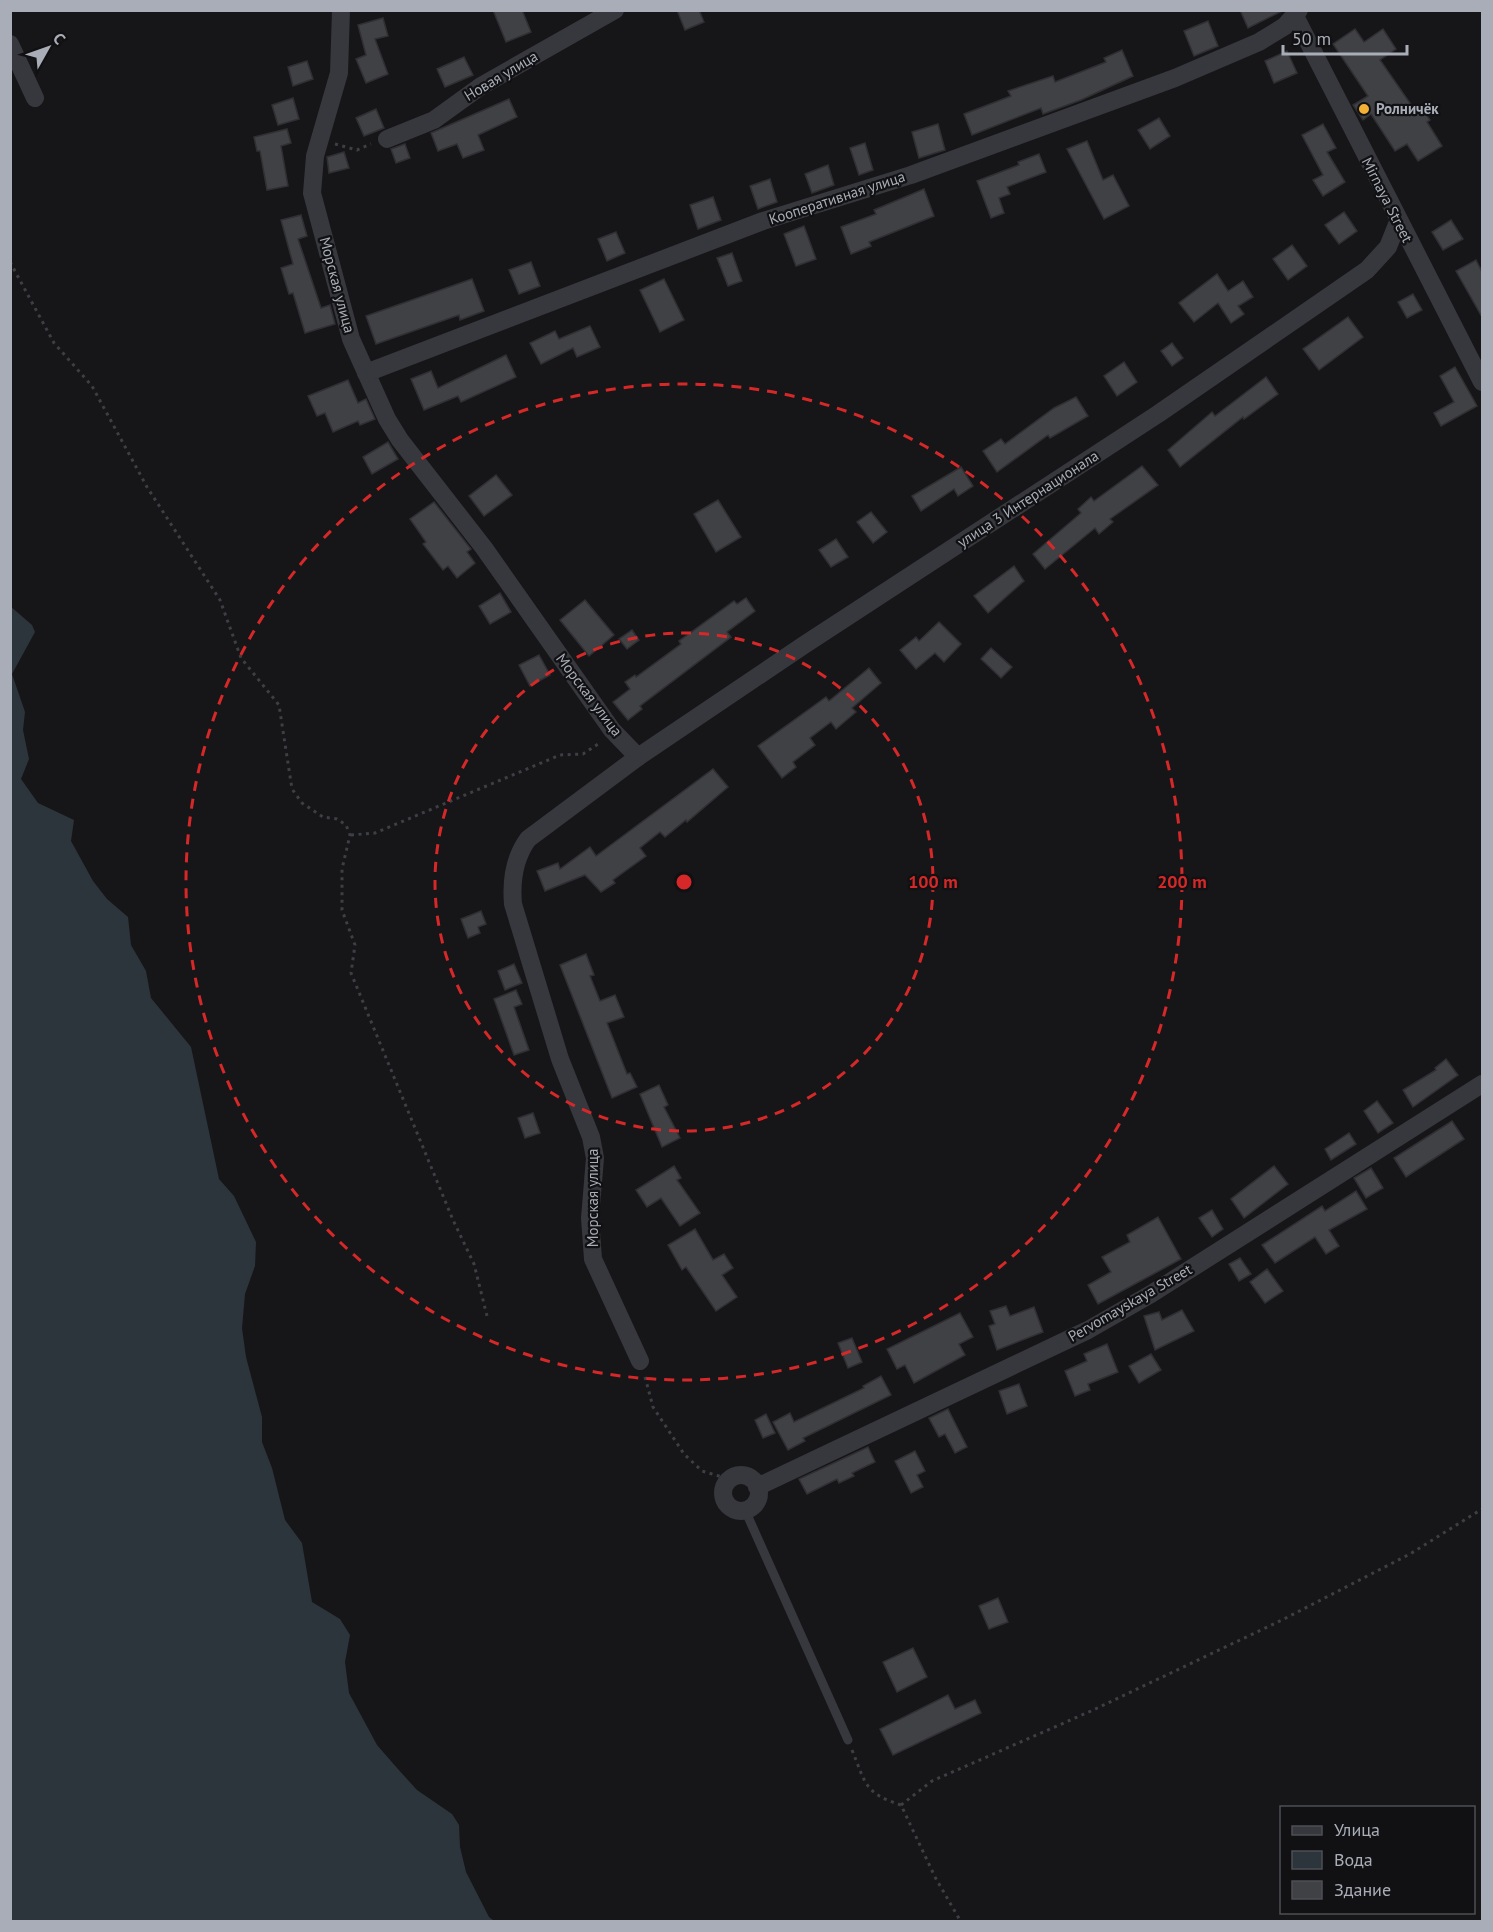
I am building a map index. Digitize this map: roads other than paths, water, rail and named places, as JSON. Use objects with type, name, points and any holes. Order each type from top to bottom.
[{"type":"street","name":"Морская улица","points":[[341,10],[339,73],[315,156],[312,193],[351,339],[387,419],[400,440],[484,548],[612,730],[638,757],[528,839],[520,849],[512,891],[516,913],[560,1059],[591,1137],[595,1158],[590,1218],[593,1259],[640,1361]]},
{"type":"street","name":"Новая улица","points":[[387,139],[434,120],[481,86],[615,10]]},
{"type":"street","name":"Mirnaya Street","points":[[1297,13],[1398,222],[1482,382]]},
{"type":"street","name":"Кооперативная улица","points":[[366,373],[763,222],[911,175],[1175,78],[1259,42],[1297,13]]},
{"type":"street","points":[[10,44],[35,98]]},
{"type":"street","name":"улица 3 Интернационала","points":[[638,757],[804,645],[1158,414],[1366,270],[1388,247],[1398,222]]},
{"type":"street","name":"Pervomayskaya Street","points":[[758,1487],[1088,1330],[1161,1288],[1482,1084]]},
{"type":"street","points":[[745,1476],[758,1487],[755,1504],[745,1510],[733,1509],[725,1501],[723,1489],[729,1479],[745,1476]]},
{"type":"lane","points":[[745,1510],[848,1740]]},
{"type":"water","points":[[10,606],[32,625],[35,632],[12,674],[25,712],[23,730],[29,759],[21,779],[38,803],[74,820],[71,841],[93,881],[107,899],[128,917],[131,945],[146,971],[151,998],[191,1047],[219,1179],[234,1196],[256,1242],[255,1266],[245,1294],[242,1328],[246,1357],[262,1417],[262,1442],[272,1468],[285,1520],[302,1543],[312,1602],[340,1619],[350,1635],[345,1662],[349,1693],[377,1745],[417,1790],[452,1814],[459,1825],[460,1847],[466,1872],[489,1917],[494,1921],[11,1921]]},
{"type":"place","name":"Ролничёк","points":[[1364,109]]}]
